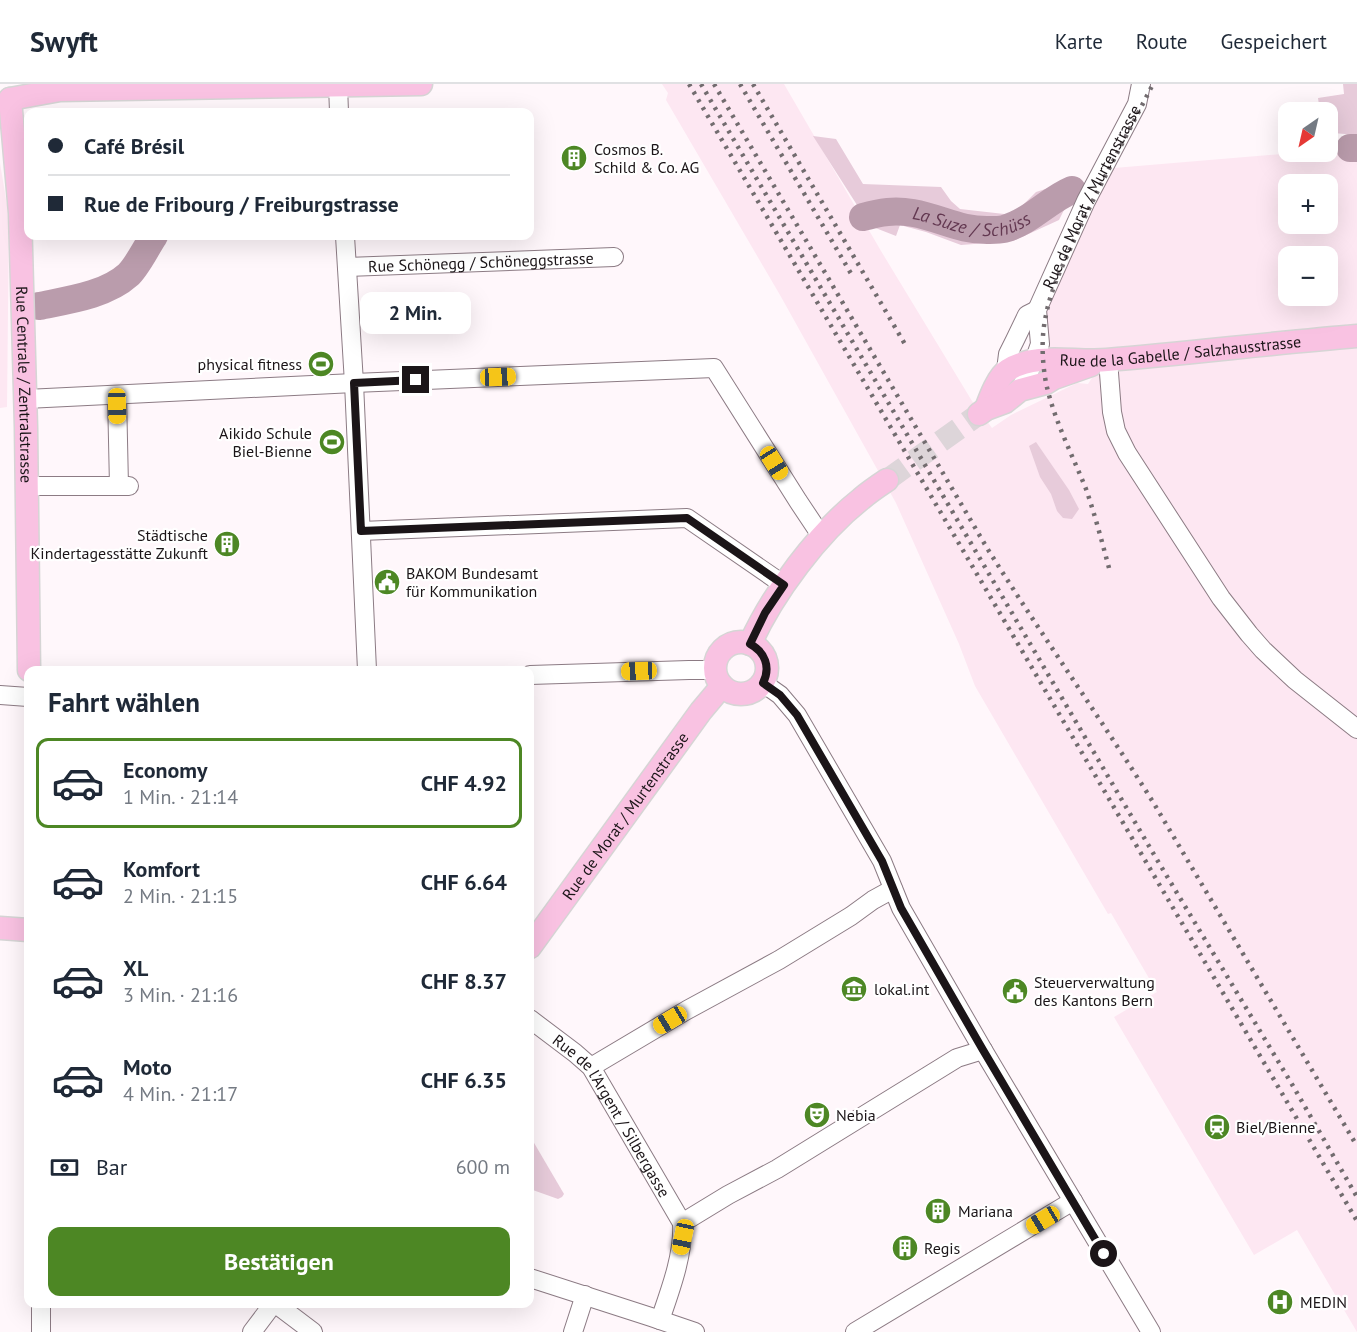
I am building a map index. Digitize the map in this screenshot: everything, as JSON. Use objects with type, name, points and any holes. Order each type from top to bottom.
[{"type":"main road","points":[[5,96],[60,90],[123,88],[421,84]]},
{"type":"main road","name":"Rue Centrale / Zentralstrasse","points":[[5,96],[21,213],[29,666]]},
{"type":"main road","name":"Rue de la Gabelle / Salzhausstrasse","points":[[1006,370],[1043,359],[1106,360],[1357,336]]},
{"type":"main road","points":[[1020,390],[1046,383],[1054,378],[1106,360]]},
{"type":"main road","name":"Rue de Morat / Murtenstrasse","points":[[1006,370],[983,412],[1005,402],[1020,390]]},
{"type":"main road","points":[[750,644],[765,613],[822,537],[861,499],[887,480]]},
{"type":"main road","points":[[737,642],[750,644],[760,650],[766,660],[767,672],[763,683],[754,691],[743,694],[732,693],[718,678],[717,657],[725,647],[737,642]]},
{"type":"main road","name":"Rue de Morat / Murtenstrasse","points":[[534,941],[701,711],[718,678]]},
{"type":"main road","points":[[0,928],[24,930]]},
{"type":"street","name":"Rue de Morat / Murtenstrasse","points":[[1020,390],[1040,344],[1037,310],[1086,201],[1137,104],[1141,84]]},
{"type":"street","points":[[338,85],[339,108]]},
{"type":"street","points":[[345,240],[367,666]]},
{"type":"street","name":"Rue Schönegg / Schöneggstrasse","points":[[346,267],[614,257]]},
{"type":"street","name":"Rue de Morat / Murtenstrasse","points":[[1006,370],[1008,354],[1014,340],[1027,315],[1037,310]]},
{"type":"street","points":[[1106,360],[1116,431],[1133,462],[1221,598],[1249,634],[1279,665],[1357,729]]},
{"type":"street","points":[[26,399],[714,368],[822,537]]},
{"type":"street","points":[[27,486],[124,486],[117,395]]},
{"type":"street","points":[[361,531],[687,518],[784,585]]},
{"type":"street","points":[[534,675],[689,670],[718,678]]},
{"type":"street","points":[[763,683],[780,695],[797,715],[882,861],[901,908],[1151,1332]]},
{"type":"street","points":[[0,695],[24,697]]},
{"type":"street","points":[[591,1067],[687,1010],[779,960],[893,889]]},
{"type":"street","name":"Rue de l'Argent / Silbergasse","points":[[534,1022],[591,1067],[682,1223]]},
{"type":"street","points":[[653,1322],[674,1278],[683,1237],[682,1223],[777,1169],[957,1058],[983,1050]]},
{"type":"street","points":[[855,1332],[1073,1201]]},
{"type":"street","points":[[534,1279],[585,1295],[653,1322],[695,1332]]},
{"type":"street","points":[[573,1332],[585,1295]]},
{"type":"street","points":[[41,1308],[41,1332]]},
{"type":"street","points":[[252,1332],[271,1308]]},
{"type":"street","points":[[280,1308],[313,1332]]},
{"type":"shaded area","points":[[662,84],[784,84],[881,251],[972,401],[992,428],[1011,415],[1077,383],[1088,384],[1103,361],[1043,359],[1037,310],[1102,169],[1278,154],[1278,162],[1338,162],[1338,153],[1357,152],[1357,1332],[1297,1230],[1254,1255],[1114,1017],[1157,992],[1111,913],[1108,914],[975,686],[959,644],[896,503],[780,295],[666,100],[668,93]]},
{"type":"shaded area","points":[[1343,84],[1357,84],[1357,135],[1338,133],[1338,102],[1319,102],[1318,98],[1344,94]]},
{"type":"shaded area","points":[[813,136],[836,139],[863,184],[941,187],[960,209],[1013,215],[1036,192],[1080,178],[1059,220],[1013,241],[961,245],[900,225],[896,236],[873,227],[869,206],[857,205]]},
{"type":"shaded area","points":[[0,163],[9,217],[7,407],[0,408]]},
{"type":"shaded area","points":[[1036,442],[1069,490],[1079,509],[1072,519],[1063,518],[1057,511],[1051,494],[1040,477],[1029,446]]},
{"type":"shaded area","points":[[534,1143],[564,1194],[558,1199],[534,1190]]},
{"type":"waterway","name":"La Suze / Schüss","points":[[1350,148],[1357,148]]},
{"type":"waterway","name":"La Suze / Schüss","points":[[863,217],[888,212],[906,212],[979,230],[1001,230],[1022,221],[1072,190]]},
{"type":"waterway","name":"La Suze / Schüss","points":[[39,306],[86,296],[119,282],[135,267],[152,240]]},
{"type":"tunnel","points":[[887,480],[979,414]]},
{"type":"railway","points":[[689,84],[1357,1221]]},
{"type":"railway","points":[[701,84],[1357,1197]]},
{"type":"railway","points":[[714,84],[987,548],[1153,802],[1357,1146]]},
{"type":"railway","points":[[740,84],[853,277]]},
{"type":"railway","points":[[753,84],[906,346]]},
{"type":"railway","points":[[1109,568],[1086,489],[1049,397],[1044,366],[1043,332],[1048,305],[1062,266],[1153,84]]},
{"type":"place","name":"Cosmos B. Schild & Co. AG","points":[[574,158]]},
{"type":"place","name":"physical fitness","points":[[321,364]]},
{"type":"place","name":"Aikido Schule Biel-Bienne","points":[[332,442]]},
{"type":"place","name":"Städtische Kindertagesstätte Zukunft","points":[[227,544]]},
{"type":"place","name":"BAKOM Bundesamt für Kommunikation","points":[[387,582]]},
{"type":"place","name":"lokal.int","points":[[854,989]]},
{"type":"place","name":"Steuerverwaltung des Kantons Bern","points":[[1015,991]]},
{"type":"place","name":"Nebia","points":[[817,1115]]},
{"type":"place","name":"Biel/Bienne","points":[[1217,1127]]},
{"type":"place","name":"Mariana","points":[[938,1211]]},
{"type":"place","name":"Regis","points":[[905,1248]]},
{"type":"place","name":"MEDIN","points":[[1280,1302]]},
{"type":"route","points":[[416,380],[354,383],[361,531],[687,518],[784,585],[765,613],[750,644],[760,650],[766,660],[767,672],[763,683],[780,695],[797,715],[882,861],[901,908],[1104,1254]]}]
